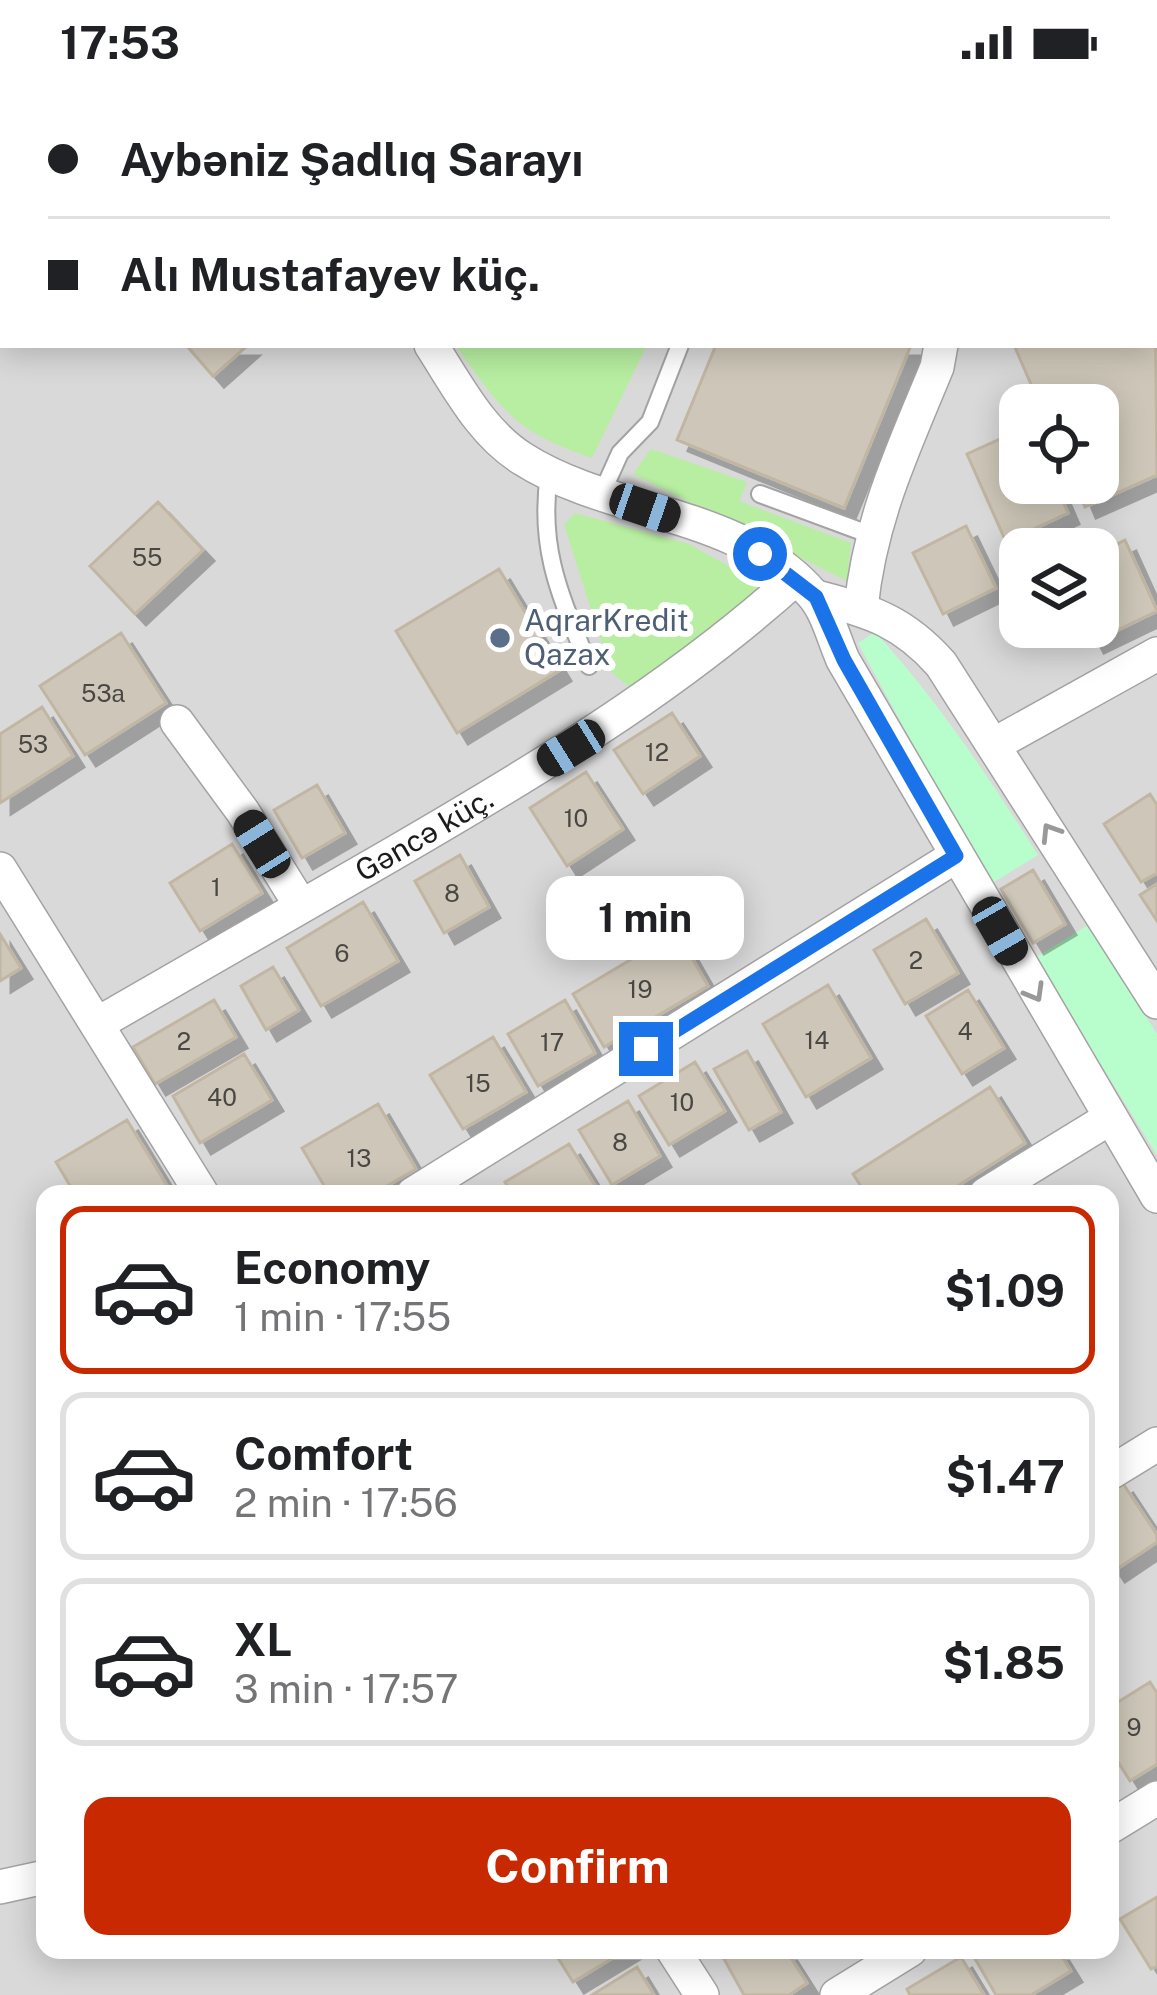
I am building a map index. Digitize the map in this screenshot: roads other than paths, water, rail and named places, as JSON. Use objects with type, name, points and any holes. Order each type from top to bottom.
[{"type":"street","points":[[433,348],[479,419],[500,442],[550,474],[733,538],[806,588],[861,608],[917,637],[954,681],[1157,1002]]},
{"type":"street","points":[[861,608],[871,535],[940,348]]},
{"type":"street","points":[[806,588],[956,856],[1157,1196]]},
{"type":"street","name":"Gəncə küç.","points":[[97,1024],[604,727],[806,588]]},
{"type":"street","points":[[995,744],[1157,654]]},
{"type":"street","points":[[177,722],[243,812],[301,907]]},
{"type":"street","points":[[427,1185],[956,856]]},
{"type":"street","points":[[0,869],[196,1185]]},
{"type":"street","points":[[1001,1185],[1109,1118]]},
{"type":"street","points":[[1119,1467],[1157,1444]]},
{"type":"street","points":[[1119,1821],[1157,1798]]},
{"type":"street","points":[[0,1887],[36,1879]]},
{"type":"street","points":[[679,1959],[701,1995]]},
{"type":"street","points":[[837,1995],[895,1959]]},
{"type":"lane","points":[[602,493],[620,453],[650,422],[679,348]]},
{"type":"lane","points":[[550,474],[545,521],[552,574],[589,666]]},
{"type":"lane","points":[[760,494],[871,535]]},
{"type":"place","name":"AqrarKredit Qazax","points":[[500,638]]}]
